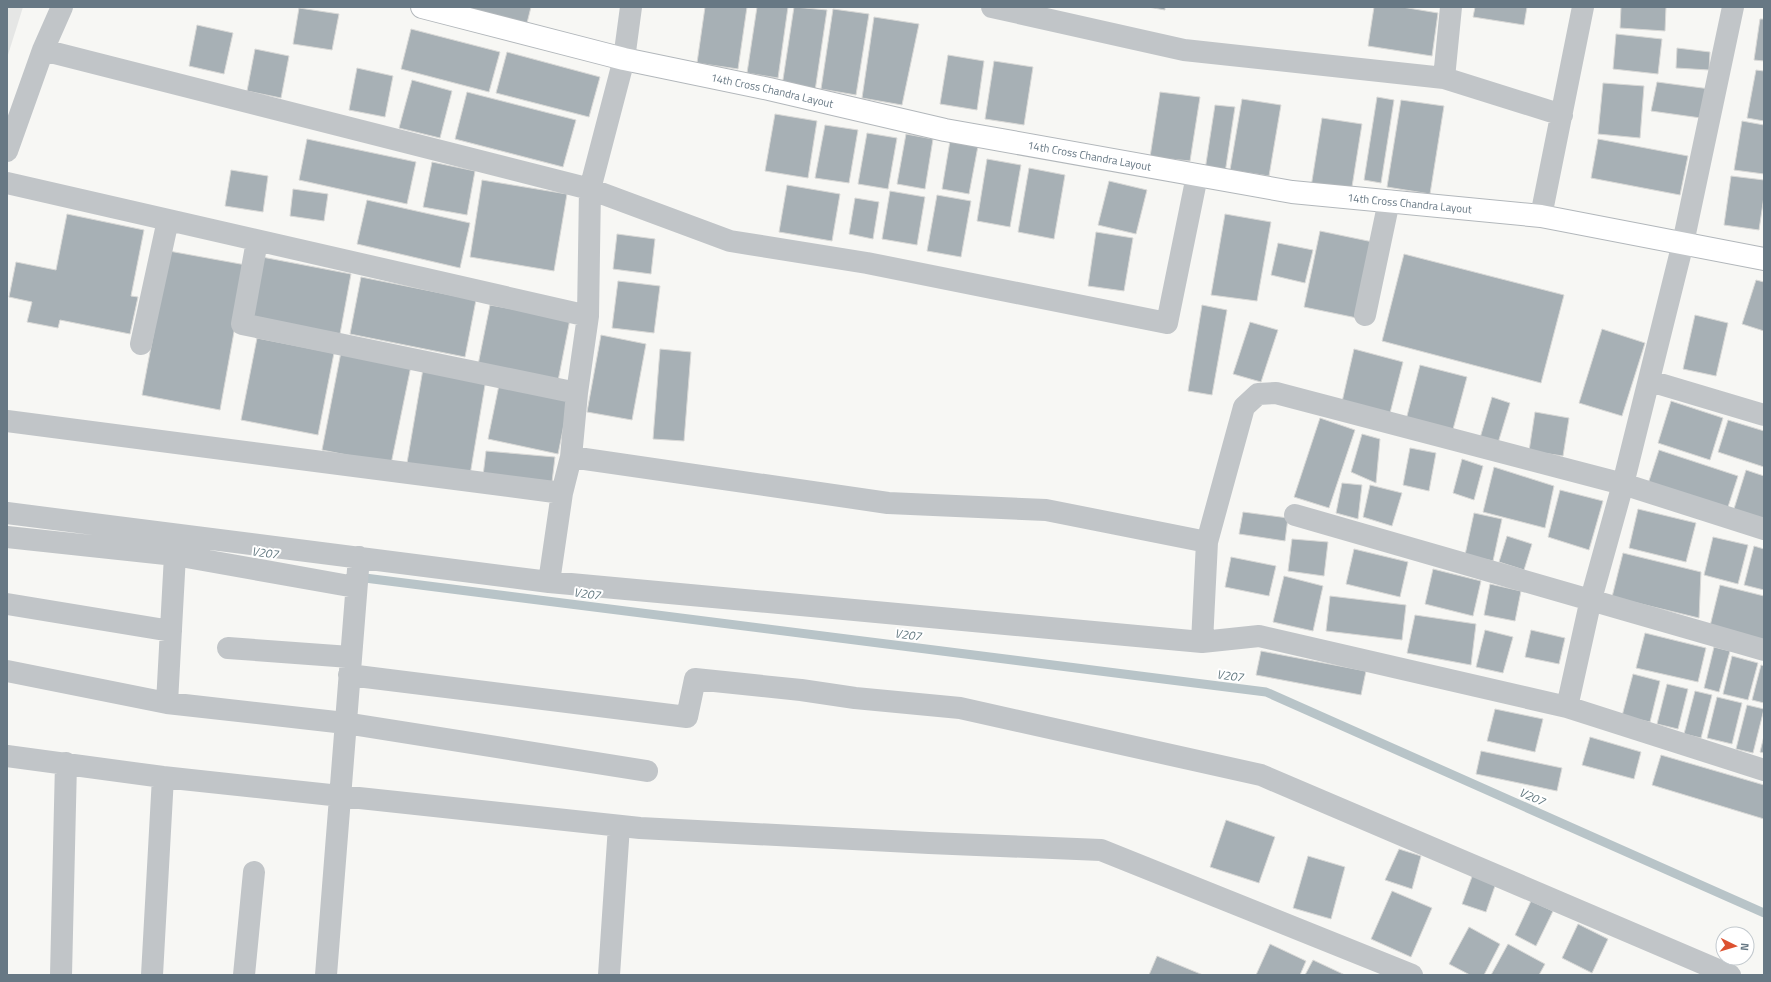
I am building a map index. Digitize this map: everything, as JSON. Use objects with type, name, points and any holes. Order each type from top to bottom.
[{"type":"main road","name":"14th Cross Chandra Layout","points":[[422,7],[624,59],[769,89],[945,130],[1292,192],[1541,216],[1764,259]]},
{"type":"street","points":[[7,151],[43,50],[62,7]]},
{"type":"street","points":[[549,582],[562,493],[571,457],[577,393],[588,316],[590,188],[624,59],[631,7]]},
{"type":"street","points":[[992,7],[1184,50],[1444,78],[1562,115]]},
{"type":"street","points":[[1444,78],[1451,7]]},
{"type":"street","points":[[1541,216],[1583,7]]},
{"type":"street","points":[[1567,707],[1591,599],[1624,484],[1684,243],[1733,7]]},
{"type":"street","points":[[43,50],[590,188],[730,241],[867,263],[1167,323],[1197,176]]},
{"type":"street","points":[[7,183],[588,316]]},
{"type":"street","points":[[1365,315],[1389,202]]},
{"type":"street","points":[[141,344],[168,220]]},
{"type":"street","points":[[257,241],[242,324],[577,393]]},
{"type":"street","points":[[1650,381],[1764,415]]},
{"type":"street","points":[[1202,642],[1207,542],[1244,407],[1258,394],[1276,393],[1624,484],[1764,529]]},
{"type":"street","points":[[7,421],[562,493]]},
{"type":"street","points":[[571,457],[888,503],[1046,510],[1207,542]]},
{"type":"street","points":[[7,513],[358,560],[549,582],[1202,642],[1259,636],[1567,707],[1764,770]]},
{"type":"street","points":[[1295,515],[1764,650]]},
{"type":"street","points":[[7,537],[175,555],[356,586]]},
{"type":"street","points":[[167,703],[175,555]]},
{"type":"street","points":[[326,975],[358,560]]},
{"type":"street","points":[[7,604],[171,631]]},
{"type":"street","points":[[228,648],[687,717],[695,679],[801,690],[855,698],[960,708],[1261,774],[1730,975]]},
{"type":"street","points":[[7,674],[167,703],[345,723],[647,771]]},
{"type":"street","points":[[7,756],[163,777],[619,826],[929,843],[1101,850],[1412,975]]},
{"type":"street","points":[[61,975],[66,763]]},
{"type":"street","points":[[152,975],[163,777]]},
{"type":"street","points":[[609,975],[619,826]]},
{"type":"street","points":[[244,975],[254,872]]},
{"type":"shaded area","points":[[7,7],[23,7],[7,58]]},
{"type":"building","points":[[450,7],[531,7],[526,27]]},
{"type":"building","points":[[705,7],[747,7],[738,69],[697,63]]},
{"type":"building","points":[[757,7],[788,7],[778,78],[747,73]]},
{"type":"building","points":[[794,7],[827,10],[815,91],[782,86]]},
{"type":"building","points":[[1148,7],[1165,7],[1165,10]]},
{"type":"building","points":[[1374,7],[1402,7],[1438,13],[1432,56],[1368,46]]},
{"type":"building","points":[[1475,7],[1527,7],[1524,25],[1473,17]]},
{"type":"building","points":[[1621,7],[1666,7],[1665,31],[1620,28]]},
{"type":"building","points":[[299,8],[339,14],[332,50],[293,44]]},
{"type":"building","points":[[833,9],[869,14],[856,95],[821,89]]},
{"type":"building","points":[[874,17],[919,24],[902,105],[862,98]]},
{"type":"building","points":[[1760,19],[1764,19],[1764,61],[1754,60]]},
{"type":"building","points":[[197,25],[233,33],[224,74],[189,66]]},
{"type":"building","points":[[411,29],[500,52],[489,92],[401,69]]},
{"type":"building","points":[[1616,34],[1662,39],[1658,74],[1613,69]]},
{"type":"building","points":[[1677,48],[1710,52],[1709,70],[1676,68]]},
{"type":"building","points":[[255,49],[289,56],[281,98],[247,91]]},
{"type":"building","points":[[507,52],[600,77],[589,117],[496,93]]},
{"type":"building","points":[[948,55],[984,61],[977,110],[940,104]]},
{"type":"building","points":[[994,61],[1033,67],[1024,125],[985,119]]},
{"type":"building","points":[[357,68],[393,76],[385,117],[349,110]]},
{"type":"building","points":[[1756,70],[1764,71],[1764,121],[1747,118]]},
{"type":"building","points":[[412,80],[452,91],[440,138],[399,128]]},
{"type":"building","points":[[1657,82],[1710,89],[1708,119],[1651,111]]},
{"type":"building","points":[[1603,83],[1644,86],[1640,138],[1598,134]]},
{"type":"building","points":[[467,92],[576,120],[563,167],[455,139]]},
{"type":"building","points":[[1160,92],[1200,97],[1190,161],[1150,157]]},
{"type":"building","points":[[1377,97],[1394,100],[1381,183],[1364,180]]},
{"type":"building","points":[[1242,99],[1281,105],[1269,176],[1230,170]]},
{"type":"building","points":[[1401,100],[1444,106],[1430,194],[1387,187]]},
{"type":"building","points":[[1215,105],[1235,107],[1225,173],[1205,170]]},
{"type":"building","points":[[775,114],[817,121],[808,178],[765,171]]},
{"type":"building","points":[[1322,118],[1362,124],[1351,193],[1311,187]]},
{"type":"building","points":[[1742,121],[1764,125],[1764,174],[1734,170]]},
{"type":"building","points":[[825,125],[858,130],[849,183],[815,178]]},
{"type":"building","points":[[867,133],[897,138],[888,189],[858,184]]},
{"type":"building","points":[[906,134],[933,139],[925,189],[897,184]]},
{"type":"building","points":[[307,139],[416,162],[407,204],[299,180]]},
{"type":"building","points":[[1598,139],[1688,156],[1680,195],[1591,178]]},
{"type":"building","points":[[950,141],[978,146],[969,194],[942,189]]},
{"type":"building","points":[[987,159],[1021,165],[1010,227],[977,221]]},
{"type":"building","points":[[432,162],[475,171],[467,215],[423,207]]},
{"type":"building","points":[[1029,168],[1065,175],[1054,239],[1018,232]]},
{"type":"building","points":[[231,170],[268,176],[263,212],[225,206]]},
{"type":"building","points":[[1731,176],[1764,180],[1764,196],[1759,230],[1724,225]]},
{"type":"building","points":[[482,180],[567,194],[554,271],[470,257]]},
{"type":"building","points":[[1109,181],[1147,190],[1136,234],[1098,225]]},
{"type":"building","points":[[787,185],[840,194],[832,241],[779,232]]},
{"type":"building","points":[[293,189],[328,194],[324,221],[290,216]]},
{"type":"building","points":[[890,191],[925,197],[917,245],[882,239]]},
{"type":"building","points":[[937,195],[971,201],[961,257],[927,251]]},
{"type":"building","points":[[855,198],[879,202],[873,239],[849,234]]},
{"type":"building","points":[[367,200],[470,223],[460,268],[357,244]]},
{"type":"building","points":[[67,214],[144,230],[131,296],[138,297],[130,334],[60,320],[58,328],[27,322],[32,302],[9,297],[16,262],[56,270]]},
{"type":"building","points":[[1225,214],[1271,222],[1257,301],[1211,295]]},
{"type":"building","points":[[1320,231],[1373,242],[1357,318],[1304,307]]},
{"type":"building","points":[[1096,232],[1133,238],[1124,291],[1088,286]]},
{"type":"building","points":[[617,234],[655,239],[651,274],[613,269]]},
{"type":"building","points":[[1278,243],[1313,250],[1305,283],[1271,275]]},
{"type":"building","points":[[169,251],[246,265],[220,410],[142,395]]},
{"type":"building","points":[[1404,254],[1564,295],[1541,383],[1382,341]]},
{"type":"building","points":[[262,257],[351,274],[340,334],[250,317]]},
{"type":"building","points":[[361,277],[476,300],[465,357],[350,334]]},
{"type":"building","points":[[1756,280],[1764,282],[1764,331],[1742,324]]},
{"type":"building","points":[[618,281],[660,286],[654,333],[612,328]]},
{"type":"building","points":[[490,305],[570,319],[558,381],[478,365]]},
{"type":"building","points":[[1202,305],[1227,310],[1212,395],[1188,391]]},
{"type":"building","points":[[1695,315],[1728,323],[1716,376],[1683,369]]},
{"type":"building","points":[[1250,322],[1278,330],[1261,382],[1233,374]]},
{"type":"building","points":[[1602,329],[1645,343],[1622,416],[1579,403]]},
{"type":"building","points":[[601,335],[646,344],[632,420],[587,412]]},
{"type":"building","points":[[257,338],[334,353],[318,435],[241,420]]},
{"type":"building","points":[[660,349],[691,352],[684,441],[653,439]]},
{"type":"building","points":[[1354,349],[1403,362],[1390,413],[1342,402]]},
{"type":"building","points":[[341,352],[411,366],[391,464],[322,450]]},
{"type":"building","points":[[1420,365],[1467,377],[1452,433],[1406,420]]},
{"type":"building","points":[[423,369],[486,379],[470,475],[407,463]]},
{"type":"building","points":[[499,385],[569,400],[558,454],[488,439]]},
{"type":"building","points":[[1492,397],[1510,403],[1498,443],[1480,438]]},
{"type":"building","points":[[1671,401],[1723,418],[1710,460],[1658,443]]},
{"type":"building","points":[[1535,412],[1569,418],[1563,456],[1529,451]]},
{"type":"building","points":[[1320,418],[1355,430],[1329,508],[1294,497]]},
{"type":"building","points":[[1728,420],[1764,431],[1764,467],[1718,452]]},
{"type":"building","points":[[1362,434],[1380,439],[1376,483],[1351,472]]},
{"type":"building","points":[[1410,448],[1436,453],[1429,491],[1403,485]]},
{"type":"building","points":[[1659,450],[1738,476],[1727,510],[1648,484]]},
{"type":"building","points":[[486,451],[555,457],[552,482],[483,476]]},
{"type":"building","points":[[1462,459],[1483,466],[1474,500],[1453,493]]},
{"type":"building","points":[[1494,467],[1554,486],[1545,528],[1483,512]]},
{"type":"building","points":[[1746,470],[1764,476],[1764,522],[1733,512]]},
{"type":"building","points":[[1342,483],[1362,485],[1358,519],[1336,513]]},
{"type":"building","points":[[1370,485],[1402,493],[1392,526],[1363,517]]},
{"type":"building","points":[[1560,490],[1603,501],[1589,550],[1548,537]]},
{"type":"building","points":[[1638,509],[1696,523],[1686,562],[1629,548]]},
{"type":"building","points":[[1243,512],[1288,518],[1285,541],[1239,534]]},
{"type":"building","points":[[1474,513],[1502,519],[1493,561],[1465,555]]},
{"type":"building","points":[[1507,536],[1532,544],[1524,570],[1499,562]]},
{"type":"building","points":[[1713,537],[1748,545],[1738,584],[1704,575]]},
{"type":"building","points":[[1292,539],[1328,542],[1324,576],[1288,571]]},
{"type":"building","points":[[1754,546],[1764,549],[1764,590],[1744,585]]},
{"type":"building","points":[[1354,549],[1408,562],[1400,597],[1346,584]]},
{"type":"building","points":[[1623,553],[1701,572],[1699,618],[1612,597]]},
{"type":"building","points":[[1231,557],[1276,566],[1269,596],[1225,587]]},
{"type":"building","points":[[1433,569],[1481,581],[1473,616],[1425,604]]},
{"type":"building","points":[[1284,576],[1323,586],[1313,631],[1273,622]]},
{"type":"building","points":[[1490,584],[1521,591],[1515,621],[1484,615]]},
{"type":"building","points":[[1720,585],[1764,596],[1764,640],[1710,626]]},
{"type":"building","points":[[1330,596],[1406,605],[1402,640],[1326,631]]},
{"type":"building","points":[[1415,615],[1476,624],[1471,665],[1407,653]]},
{"type":"building","points":[[1485,630],[1513,637],[1503,673],[1476,667]]},
{"type":"building","points":[[1531,630],[1565,638],[1559,664],[1525,657]]},
{"type":"building","points":[[1645,633],[1706,648],[1698,682],[1636,668]]},
{"type":"building","points":[[1714,647],[1730,651],[1719,692],[1704,688]]},
{"type":"building","points":[[1261,651],[1366,671],[1361,695],[1256,675]]},
{"type":"building","points":[[1732,656],[1758,663],[1748,700],[1723,694]]},
{"type":"building","points":[[1761,665],[1764,666],[1764,703],[1752,700]]},
{"type":"building","points":[[1633,674],[1660,681],[1650,722],[1622,716]]},
{"type":"building","points":[[1667,684],[1688,689],[1678,729],[1657,724]]},
{"type":"building","points":[[1695,691],[1712,695],[1701,738],[1684,734]]},
{"type":"building","points":[[1717,697],[1742,703],[1732,744],[1707,738]]},
{"type":"building","points":[[1747,705],[1764,709],[1753,753],[1736,749]]},
{"type":"building","points":[[1495,709],[1543,719],[1535,752],[1487,741]]},
{"type":"building","points":[[1764,736],[1764,753],[1760,752]]},
{"type":"building","points":[[1590,737],[1641,752],[1634,779],[1582,765]]},
{"type":"building","points":[[1481,751],[1562,768],[1557,791],[1476,774]]},
{"type":"building","points":[[1661,755],[1764,785],[1764,819],[1652,785]]},
{"type":"building","points":[[1226,820],[1275,837],[1259,883],[1210,867]]},
{"type":"building","points":[[1399,849],[1421,856],[1412,889],[1385,880]]},
{"type":"building","points":[[1308,856],[1345,867],[1331,919],[1293,908]]},
{"type":"building","points":[[1473,874],[1496,883],[1486,912],[1462,904]]},
{"type":"building","points":[[1392,891],[1432,908],[1411,957],[1371,939]]},
{"type":"building","points":[[1531,901],[1553,911],[1536,946],[1515,935]]},
{"type":"building","points":[[1578,924],[1608,939],[1592,973],[1562,958]]},
{"type":"building","points":[[1469,927],[1500,944],[1484,975],[1470,975],[1449,964]]},
{"type":"building","points":[[1270,944],[1306,961],[1300,975],[1256,975]]},
{"type":"building","points":[[1508,944],[1545,964],[1539,975],[1491,975]]},
{"type":"building","points":[[1157,956],[1203,975],[1149,975]]},
{"type":"building","points":[[1313,960],[1345,975],[1305,975]]},
{"type":"waterway","name":"V207","points":[[357,577],[1266,692],[1764,913]]}]
